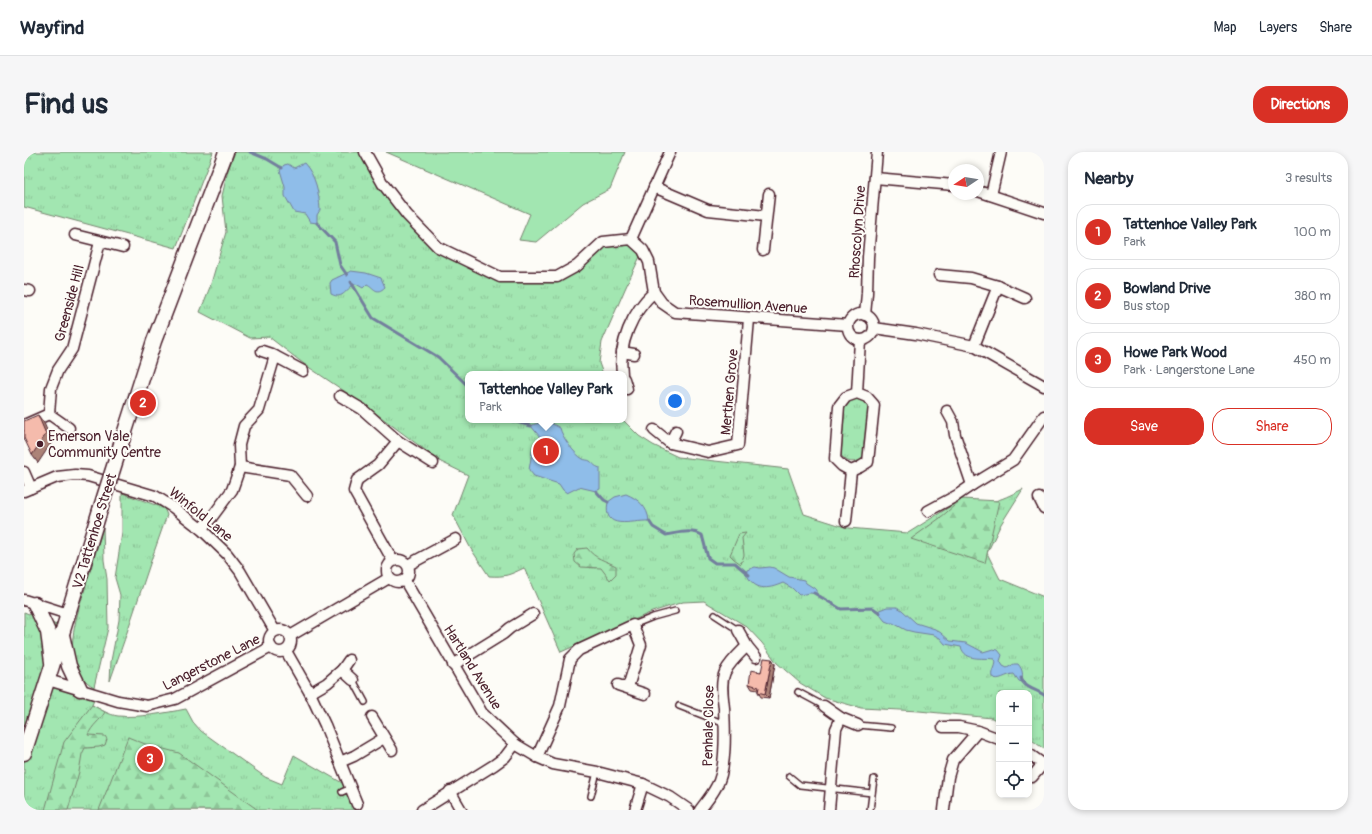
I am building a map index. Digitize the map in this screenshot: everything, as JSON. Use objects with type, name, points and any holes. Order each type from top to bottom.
[{"type":"street","points":[[365,152],[383,184],[407,216],[438,247],[500,277],[557,277],[577,266],[603,242],[631,239],[643,250],[649,262],[654,292],[647,298],[631,320],[622,352],[622,371]]},
{"type":"street","points":[[631,239],[670,152]]},
{"type":"street","name":"Rhoscolyn Drive","points":[[865,315],[868,257],[877,152]]},
{"type":"street","points":[[991,195],[1001,152]]},
{"type":"street","name":"V2 Tattenhoe Street","points":[[24,753],[154,341],[224,157]]},
{"type":"street","points":[[875,178],[948,184]]},
{"type":"street","points":[[654,187],[708,210],[766,216]]},
{"type":"street","points":[[984,193],[1044,213]]},
{"type":"street","points":[[763,250],[769,194]]},
{"type":"street","points":[[76,235],[123,247]]},
{"type":"street","name":"Greenside Hill","points":[[49,414],[51,388],[58,370],[72,349],[100,242]]},
{"type":"street","points":[[939,275],[971,278],[998,286],[1025,298]]},
{"type":"street","points":[[974,346],[998,286]]},
{"type":"street","name":"Rosemullion Avenue","points":[[654,292],[662,303],[675,312],[749,319],[848,325]]},
{"type":"street","points":[[865,315],[872,320],[874,328],[870,337],[860,340],[851,336],[848,325],[854,316],[865,315]]},
{"type":"street","name":"Merthen Grove","points":[[654,430],[670,443],[708,452],[738,445],[749,319]]},
{"type":"street","points":[[874,328],[916,334],[974,346],[1044,386]]},
{"type":"street","points":[[857,393],[860,340]]},
{"type":"street","points":[[262,351],[271,354],[303,371]]},
{"type":"street","points":[[622,352],[634,354]]},
{"type":"street","points":[[201,529],[212,518],[232,490],[240,467],[239,445],[244,426],[259,410],[275,356]]},
{"type":"street","points":[[857,393],[867,397],[874,405],[868,462],[851,471],[842,466],[835,459],[839,406],[846,397],[857,393]]},
{"type":"street","points":[[340,396],[362,409],[398,441],[433,463]]},
{"type":"street","points":[[947,411],[953,422],[955,435],[972,485]]},
{"type":"street","points":[[24,425],[49,414],[69,428]]},
{"type":"street","points":[[928,511],[956,496],[1013,460],[1044,416]]},
{"type":"street","points":[[670,443],[676,432]]},
{"type":"street","points":[[393,561],[354,491],[357,480],[378,465],[398,441]]},
{"type":"street","points":[[240,467],[290,475],[307,496]]},
{"type":"street","points":[[846,521],[851,471]]},
{"type":"street","points":[[24,472],[28,489]]},
{"type":"street","name":"Winfold Lane","points":[[28,489],[57,477],[75,475],[88,476],[155,496],[174,508],[201,529],[227,554],[275,631]]},
{"type":"street","points":[[1039,498],[1044,508]]},
{"type":"street","points":[[408,566],[456,539]]},
{"type":"street","points":[[400,560],[408,566],[409,573],[404,581],[396,582],[389,578],[387,571],[388,566],[393,561],[400,560]]},
{"type":"street","points":[[290,636],[389,578]]},
{"type":"street","name":"Hartland Avenue","points":[[404,581],[482,713],[515,744],[537,757],[553,764],[596,772],[643,784],[670,797],[689,810]]},
{"type":"street","points":[[30,602],[68,614]]},
{"type":"street","points":[[30,602],[48,632],[52,666]]},
{"type":"street","points":[[453,665],[533,614]]},
{"type":"street","points":[[537,757],[560,706],[570,659],[579,650],[633,625],[641,645],[623,686],[644,694]]},
{"type":"street","points":[[282,630],[290,636],[290,646],[286,651],[276,652],[271,647],[269,640],[275,631],[282,630]]},
{"type":"street","points":[[738,630],[747,646],[756,657]]},
{"type":"street","points":[[62,634],[69,666],[80,689]]},
{"type":"street","name":"Penhale Close","points":[[700,810],[717,787],[721,774],[725,724],[722,688],[724,676],[730,664],[747,646]]},
{"type":"street","name":"Langerstone Lane","points":[[48,680],[118,701],[147,706],[175,699],[271,647]]},
{"type":"street","points":[[286,651],[310,693],[325,725],[340,762],[346,790],[358,804]]},
{"type":"street","points":[[310,693],[327,683],[342,670],[349,660]]},
{"type":"street","points":[[342,670],[353,680]]},
{"type":"street","points":[[824,706],[841,718],[858,725]]},
{"type":"street","points":[[372,717],[392,750]]},
{"type":"street","points":[[829,810],[836,728],[841,718]]},
{"type":"street","points":[[943,727],[959,727],[978,731],[996,738]]},
{"type":"street","points":[[944,810],[948,777],[953,760],[978,731]]},
{"type":"street","points":[[340,762],[354,756],[384,738]]},
{"type":"street","points":[[422,810],[505,757],[515,744]]},
{"type":"street","points":[[1032,756],[1043,764],[1032,777]]},
{"type":"street","points":[[635,810],[643,784]]},
{"type":"street","points":[[450,791],[461,810]]},
{"type":"lane","points":[[633,625],[653,617],[675,611]]},
{"type":"lane","points":[[715,615],[738,630]]},
{"type":"lane","points":[[353,680],[365,702]]},
{"type":"lane","points":[[798,692],[824,706]]},
{"type":"lane","points":[[679,706],[725,724]]},
{"type":"lane","points":[[858,725],[891,728]]},
{"type":"lane","points":[[591,796],[596,772]]},
{"type":"lane","points":[[789,776],[800,785],[831,790],[872,793]]},
{"type":"lane","points":[[870,810],[874,779]]},
{"type":"green space","points":[[24,152],[213,152],[176,248],[24,207]]},
{"type":"green space","points":[[235,152],[365,152],[383,184],[438,247],[500,277],[557,277],[603,242],[631,239],[643,250],[602,342],[599,363],[602,371],[465,371],[465,423],[626,423],[639,436],[653,445],[678,457],[788,469],[804,514],[848,528],[908,533],[962,499],[980,502],[994,501],[1023,489],[1001,524],[987,553],[1000,579],[1044,597],[1044,749],[1032,740],[1032,690],[996,690],[996,720],[992,718],[919,711],[861,708],[825,698],[800,683],[777,663],[762,643],[746,626],[704,601],[683,602],[652,612],[561,652],[524,568],[507,575],[489,576],[471,549],[453,515],[468,475],[441,462],[362,403],[304,364],[269,337],[250,338],[200,312],[210,287],[226,232],[222,196],[228,170]]},
{"type":"green space","points":[[386,152],[625,152],[610,189],[583,203],[536,242],[519,240],[530,214]]},
{"type":"green space","points":[[856,395],[869,402],[865,458],[852,462],[846,460],[841,455],[845,401]]},
{"type":"green space","points":[[122,493],[164,508],[167,515],[110,681],[111,661],[119,620],[120,595],[115,578],[122,533]]},
{"type":"green space","points":[[962,499],[999,501],[985,563],[911,539],[940,518]]},
{"type":"green space","points":[[103,526],[104,560],[107,579],[108,628],[94,687],[83,678],[76,667],[73,654],[73,640],[78,611]]},
{"type":"green space","points":[[746,533],[742,538],[744,555],[741,564],[730,555],[739,534]]},
{"type":"green space","points":[[587,548],[597,557],[616,566],[616,574],[610,580],[601,568],[581,567],[575,562],[574,554],[578,549]]},
{"type":"green space","points":[[24,612],[64,628],[24,740]]},
{"type":"green space","points":[[48,680],[96,695],[92,705],[105,712],[115,715],[143,716],[186,709],[193,722],[201,731],[265,777],[282,784],[294,755],[351,788],[360,810],[24,810],[24,753]]},
{"type":"green space","points":[[92,705],[105,712],[88,735],[105,736],[107,739],[105,745],[85,748],[82,754],[79,772],[68,810],[45,810],[64,742]]},
{"type":"green space","points":[[128,737],[145,744],[179,753],[258,810],[99,810]]},
{"type":"water","points":[[304,163],[314,179],[318,191],[320,210],[317,215],[317,223],[310,222],[305,214],[294,212],[285,196],[285,187],[280,170],[284,165],[288,164],[294,168]]},
{"type":"water","points":[[351,271],[366,273],[381,278],[385,287],[382,290],[377,291],[367,284],[363,288],[356,284],[342,295],[335,296],[331,294],[330,283],[332,280]]},
{"type":"water","points":[[551,423],[560,428],[566,441],[580,457],[600,468],[600,489],[596,491],[579,487],[567,493],[559,484],[534,476],[529,470],[533,446],[540,437],[531,426],[535,424]]},
{"type":"water","points":[[626,494],[635,498],[642,504],[647,512],[649,521],[620,522],[614,521],[609,517],[607,511],[608,502],[615,497]]},
{"type":"water","points":[[755,567],[774,568],[789,577],[804,580],[817,590],[817,594],[810,593],[799,595],[792,588],[783,583],[766,588],[757,586],[749,579],[746,573],[747,570]]},
{"type":"water","points":[[887,607],[897,607],[916,623],[935,629],[950,641],[966,643],[983,652],[993,649],[998,650],[1002,655],[1000,661],[1003,666],[1007,668],[1014,664],[1018,664],[1020,666],[1022,672],[1022,682],[1019,681],[1014,674],[997,679],[992,677],[995,664],[994,659],[970,657],[963,652],[961,647],[945,644],[940,638],[934,635],[906,630],[893,623],[885,621],[877,611]]},
{"type":"building","points":[[38,415],[46,434],[32,455],[24,438],[24,421]]},
{"type":"building","points":[[764,658],[772,659],[765,694],[758,692],[759,687],[749,684],[751,670],[761,672]]},
{"type":"waterway","points":[[250,152],[267,159],[282,168]]},
{"type":"waterway","points":[[317,223],[335,242],[340,265],[347,275]]},
{"type":"waterway","points":[[351,282],[373,318],[438,357],[465,383]]},
{"type":"waterway","points":[[520,423],[531,426]]},
{"type":"waterway","points":[[596,491],[604,500],[608,502]]},
{"type":"waterway","points":[[649,521],[653,527],[666,535],[689,532],[702,535],[708,558],[715,563],[735,563],[749,575]]},
{"type":"waterway","points":[[814,593],[841,609],[873,608],[880,613]]},
{"type":"waterway","points":[[1021,678],[1027,686],[1044,695]]},
{"type":"place","name":"Bowland Drive","points":[[143,403]]},
{"type":"place","name":"Emerson Vale Community Centre","points":[[40,444]]},
{"type":"place","name":"Tattenhoe Valley Park","points":[[546,451]]},
{"type":"place","name":"Howe Park Wood","points":[[150,759]]}]
